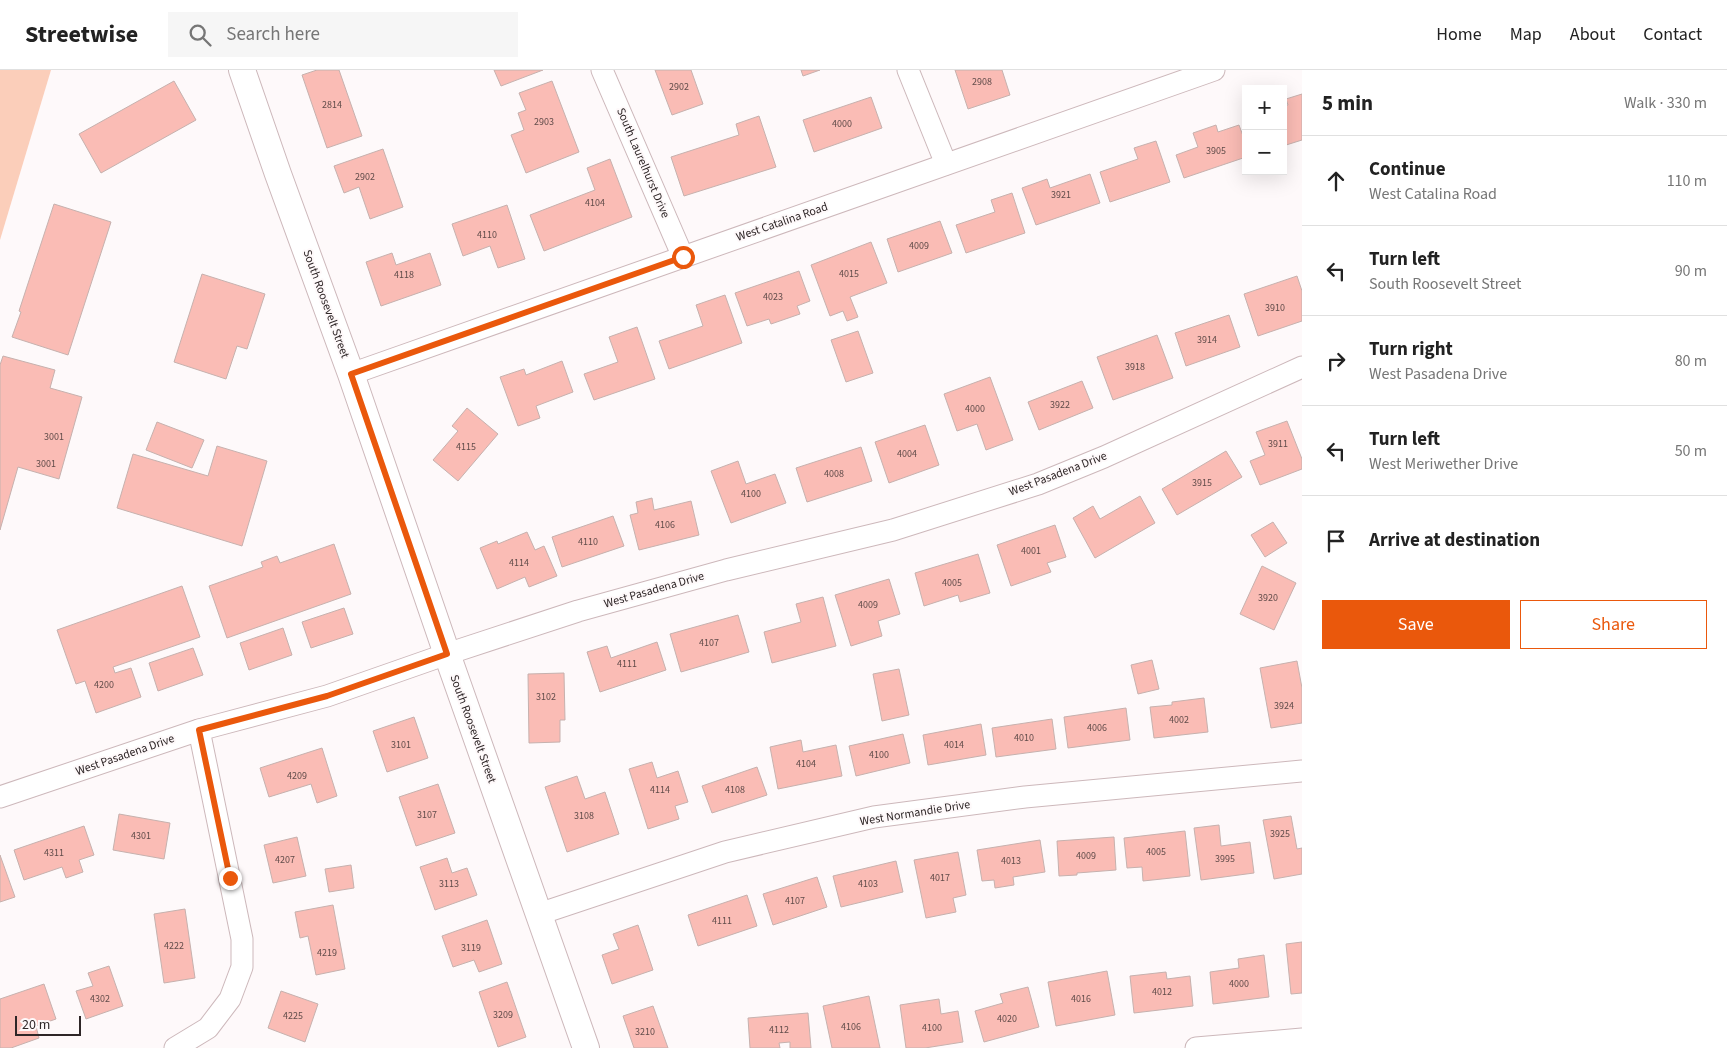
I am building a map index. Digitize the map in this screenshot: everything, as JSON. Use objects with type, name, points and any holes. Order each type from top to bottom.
[{"type":"street","name":"South Roosevelt Street","points":[[242,70],[351,374],[447,654],[586,1048]]},
{"type":"street","name":"South Laurelhurst Drive","points":[[602,70],[683,257]]},
{"type":"street","points":[[908,70],[946,164]]},
{"type":"street","name":"West Catalina Road","points":[[351,374],[1214,70]]},
{"type":"street","name":"West Pasadena Drive","points":[[0,797],[199,730],[327,696],[447,654],[578,612],[726,570],[893,530],[1038,484],[1104,457],[1302,367]]},
{"type":"street","points":[[175,1048],[208,1028],[230,999],[242,967],[242,939],[199,730]]},
{"type":"street","name":"West Normandie Drive","points":[[539,914],[725,852],[874,817],[1025,797],[1302,771]]},
{"type":"street","points":[[1196,1048],[1302,1039]]},
{"type":"shaded area","points":[[0,70],[51,70],[0,240]]},
{"type":"building","points":[[317,70],[339,70],[362,136],[327,148],[302,75]]},
{"type":"building","points":[[494,70],[543,70],[501,86]]},
{"type":"building","points":[[655,70],[691,70],[703,104],[672,115]]},
{"type":"building","points":[[801,70],[820,70],[803,76]]},
{"type":"building","points":[[955,70],[1002,70],[1010,95],[968,109]]},
{"type":"building","points":[[174,81],[196,120],[101,173],[79,134]]},
{"type":"building","points":[[552,81],[579,152],[526,173],[511,135],[524,130],[518,113],[526,110],[519,93]]},
{"type":"building","points":[[1302,94],[1302,140],[1287,145],[1288,105],[1287,99]]},
{"type":"building","points":[[871,97],[882,128],[814,152],[803,120]]},
{"type":"building","points":[[759,116],[776,167],[684,196],[671,157],[739,135],[736,124]]},
{"type":"building","points":[[1216,125],[1218,132],[1239,125],[1242,133],[1242,158],[1184,178],[1176,155],[1198,147],[1193,133]]},
{"type":"building","points":[[1156,141],[1170,182],[1110,202],[1100,172],[1138,159],[1134,148]]},
{"type":"building","points":[[383,149],[403,207],[370,219],[359,187],[344,193],[334,166]]},
{"type":"building","points":[[610,159],[632,217],[544,251],[530,215],[595,190],[587,168]]},
{"type":"building","points":[[1090,174],[1100,203],[1036,225],[1022,188],[1047,179],[1050,188]]},
{"type":"building","points":[[1012,193],[1025,233],[966,253],[956,225],[995,212],[991,200]]},
{"type":"building","points":[[54,204],[111,222],[68,355],[12,337]]},
{"type":"building","points":[[507,205],[525,259],[498,268],[490,246],[463,256],[452,224]]},
{"type":"building","points":[[940,221],[952,253],[898,272],[887,239]]},
{"type":"building","points":[[871,242],[887,283],[850,297],[858,317],[847,321],[843,311],[830,316],[811,265]]},
{"type":"building","points":[[392,253],[396,265],[430,253],[441,285],[381,306],[366,262]]},
{"type":"building","points":[[799,271],[810,301],[797,306],[800,314],[771,324],[769,319],[747,326],[735,293]]},
{"type":"building","points":[[202,274],[265,294],[247,349],[237,346],[226,379],[174,362]]},
{"type":"building","points":[[1297,276],[1302,291],[1302,321],[1258,336],[1244,294]]},
{"type":"building","points":[[725,295],[742,343],[669,369],[659,341],[703,326],[696,305]]},
{"type":"building","points":[[1229,315],[1240,347],[1186,366],[1175,333]]},
{"type":"building","points":[[637,327],[655,379],[594,400],[584,374],[618,362],[609,337]]},
{"type":"building","points":[[858,331],[873,373],[846,382],[831,340]]},
{"type":"building","points":[[1157,335],[1173,378],[1113,400],[1097,357]]},
{"type":"building","points":[[3,356],[55,370],[50,388],[82,397],[59,479],[18,467],[0,530],[0,365]]},
{"type":"building","points":[[562,361],[573,392],[536,406],[540,418],[518,426],[500,377],[524,369],[526,375]]},
{"type":"building","points":[[990,377],[1013,440],[986,450],[977,424],[957,431],[944,394]]},
{"type":"building","points":[[1082,381],[1093,408],[1039,430],[1028,402]]},
{"type":"building","points":[[467,408],[498,434],[458,481],[433,460],[458,431],[452,426]]},
{"type":"building","points":[[1287,421],[1302,459],[1302,469],[1260,485],[1250,461],[1265,455],[1256,432]]},
{"type":"building","points":[[157,422],[204,440],[192,468],[146,450]]},
{"type":"building","points":[[925,425],[939,465],[889,483],[875,442]]},
{"type":"building","points":[[217,446],[267,461],[242,546],[117,508],[133,454],[208,476]]},
{"type":"building","points":[[861,447],[872,481],[807,502],[796,468]]},
{"type":"building","points":[[1226,451],[1242,477],[1177,515],[1162,489]]},
{"type":"building","points":[[738,461],[746,484],[775,474],[786,503],[731,523],[711,471]]},
{"type":"building","points":[[1140,496],[1155,523],[1095,558],[1073,518],[1093,506],[1100,519]]},
{"type":"building","points":[[652,498],[654,510],[691,501],[699,535],[639,550],[630,515],[638,513],[636,502]]},
{"type":"building","points":[[613,516],[624,546],[562,567],[552,537]]},
{"type":"building","points":[[1273,522],[1287,543],[1265,557],[1251,535]]},
{"type":"building","points":[[1055,525],[1066,557],[1047,563],[1051,572],[1011,586],[997,545]]},
{"type":"building","points":[[527,532],[535,550],[544,546],[557,576],[529,587],[525,577],[497,589],[480,548],[497,541],[498,544]]},
{"type":"building","points":[[334,544],[351,594],[227,638],[209,586],[263,567],[261,562],[277,556],[280,563]]},
{"type":"building","points":[[978,554],[990,593],[960,602],[958,595],[924,606],[915,573]]},
{"type":"building","points":[[1262,566],[1296,583],[1274,630],[1240,614]]},
{"type":"building","points":[[889,579],[900,614],[878,621],[882,636],[851,646],[835,595]]},
{"type":"building","points":[[182,586],[200,637],[113,667],[115,673],[131,668],[141,697],[96,713],[85,681],[76,684],[57,630]]},
{"type":"building","points":[[823,597],[836,646],[772,663],[764,632],[801,622],[796,604]]},
{"type":"building","points":[[344,608],[353,634],[311,648],[302,622]]},
{"type":"building","points":[[738,615],[749,652],[681,672],[670,634]]},
{"type":"building","points":[[283,628],[292,655],[249,670],[240,643]]},
{"type":"building","points":[[657,642],[666,670],[600,692],[587,652],[607,646],[611,658]]},
{"type":"building","points":[[193,648],[203,675],[158,691],[149,663]]},
{"type":"building","points":[[1152,660],[1159,689],[1138,694],[1131,665]]},
{"type":"building","points":[[1297,661],[1302,688],[1302,723],[1271,728],[1260,668]]},
{"type":"building","points":[[899,669],[909,715],[882,721],[873,674]]},
{"type":"building","points":[[564,673],[565,720],[560,720],[560,742],[529,743],[528,674]]},
{"type":"building","points":[[1204,698],[1208,732],[1154,738],[1150,707],[1172,705],[1172,702]]},
{"type":"building","points":[[1126,708],[1130,740],[1068,748],[1064,717]]},
{"type":"building","points":[[414,717],[428,758],[387,772],[373,731]]},
{"type":"building","points":[[1052,719],[1056,749],[996,757],[992,728]]},
{"type":"building","points":[[981,724],[986,755],[928,765],[923,735]]},
{"type":"building","points":[[903,734],[910,763],[856,776],[849,746]]},
{"type":"building","points":[[801,740],[803,752],[836,745],[842,776],[778,789],[770,747]]},
{"type":"building","points":[[322,748],[337,796],[317,803],[311,784],[269,797],[260,768]]},
{"type":"building","points":[[652,762],[657,778],[678,771],[688,802],[675,806],[679,819],[648,829],[629,769]]},
{"type":"building","points":[[757,767],[767,795],[712,813],[702,786]]},
{"type":"building","points":[[577,776],[585,799],[605,792],[619,834],[567,852],[545,787]]},
{"type":"building","points":[[438,784],[455,833],[416,846],[399,797]]},
{"type":"building","points":[[119,814],[170,823],[164,859],[113,850]]},
{"type":"building","points":[[1291,816],[1297,849],[1302,848],[1302,874],[1274,879],[1263,820]]},
{"type":"building","points":[[1219,825],[1221,846],[1250,842],[1254,873],[1201,880],[1194,828]]},
{"type":"building","points":[[84,826],[94,855],[79,860],[83,872],[66,878],[62,867],[24,880],[14,850]]},
{"type":"building","points":[[1185,831],[1190,876],[1143,881],[1142,867],[1127,868],[1124,838]]},
{"type":"building","points":[[297,837],[306,876],[273,883],[264,845]]},
{"type":"building","points":[[1114,837],[1116,870],[1059,876],[1057,841]]},
{"type":"building","points":[[1040,840],[1045,872],[1013,877],[1014,885],[995,888],[994,880],[982,881],[977,850]]},
{"type":"building","points":[[958,852],[966,895],[953,898],[956,912],[926,918],[914,860]]},
{"type":"building","points":[[0,855],[15,897],[0,902]]},
{"type":"building","points":[[447,858],[452,873],[467,868],[477,895],[435,910],[420,867]]},
{"type":"building","points":[[896,861],[903,892],[841,907],[833,876]]},
{"type":"building","points":[[351,865],[354,888],[329,892],[325,869]]},
{"type":"building","points":[[817,877],[827,907],[773,925],[763,894]]},
{"type":"building","points":[[747,895],[757,926],[698,946],[688,915]]},
{"type":"building","points":[[333,905],[345,969],[316,975],[308,936],[300,938],[295,912]]},
{"type":"building","points":[[185,909],[195,978],[164,983],[154,914]]},
{"type":"building","points":[[487,920],[502,964],[479,972],[474,960],[453,967],[442,936]]},
{"type":"building","points":[[638,925],[653,970],[612,984],[602,955],[619,949],[613,934]]},
{"type":"building","points":[[1302,942],[1302,993],[1291,994],[1286,944]]},
{"type":"building","points":[[1264,955],[1269,997],[1213,1004],[1210,972],[1239,968],[1238,959]]},
{"type":"building","points":[[109,966],[123,1006],[86,1019],[76,991],[93,986],[88,973]]},
{"type":"building","points":[[1107,971],[1115,1015],[1056,1026],[1048,982]]},
{"type":"building","points":[[1166,972],[1167,979],[1190,976],[1193,1006],[1134,1013],[1130,976]]},
{"type":"building","points":[[507,982],[526,1037],[498,1047],[479,992]]},
{"type":"building","points":[[44,984],[56,1019],[36,1026],[39,1038],[11,1048],[0,1048],[0,999]]},
{"type":"building","points":[[1028,987],[1039,1027],[984,1042],[975,1011],[1003,1003],[1000,994]]},
{"type":"building","points":[[281,991],[318,1004],[305,1042],[268,1028]]},
{"type":"building","points":[[869,996],[880,1048],[832,1048],[823,1006]]},
{"type":"building","points":[[939,999],[941,1014],[958,1011],[963,1042],[925,1048],[906,1048],[900,1005]]},
{"type":"building","points":[[653,1006],[668,1048],[634,1048],[623,1016]]},
{"type":"building","points":[[808,1013],[811,1048],[790,1048],[790,1042],[779,1043],[780,1048],[750,1048],[748,1018]]},
{"type":"route","points":[[230,878],[199,730],[327,696],[447,654],[351,374],[683,257]]}]
